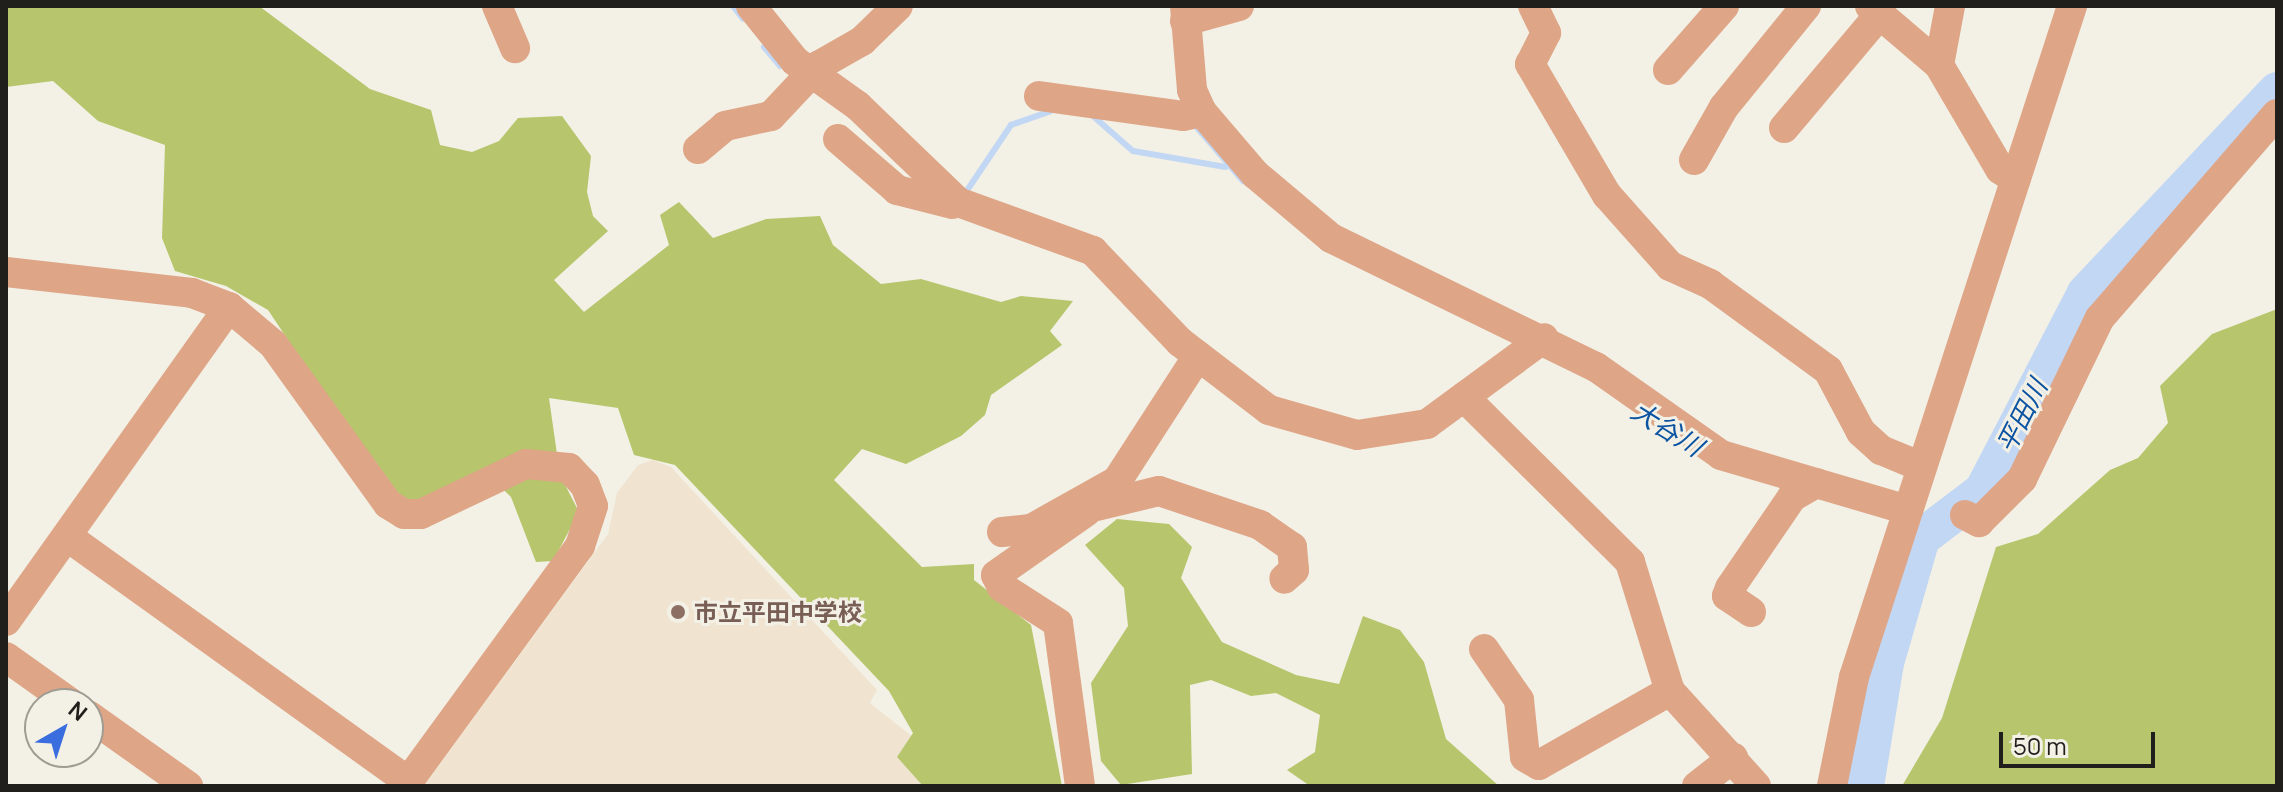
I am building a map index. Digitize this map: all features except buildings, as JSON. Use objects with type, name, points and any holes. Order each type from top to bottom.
[{"type":"street","points":[[497,6],[515,48]]},
{"type":"street","points":[[751,6],[812,74],[858,106],[958,202]]},
{"type":"street","points":[[698,149],[725,126],[771,116],[812,74],[862,41],[898,6]]},
{"type":"street","points":[[1194,114],[1185,14],[1239,6]]},
{"type":"street","points":[[1533,6],[1546,33],[1530,64],[1607,195],[1670,266],[1710,284],[1828,370],[1861,432],[1881,450],[1922,467]]},
{"type":"street","points":[[1668,70],[1724,6]]},
{"type":"street","points":[[1694,160],[1724,107],[1806,6]]},
{"type":"street","points":[[1939,65],[1950,6]]},
{"type":"street","points":[[1832,786],[1854,677],[2072,6]]},
{"type":"street","points":[[1784,128],[1875,10],[1939,65],[2000,169],[2016,180]]},
{"type":"street","points":[[1039,96],[1194,114],[1255,174],[1331,238],[1544,338],[1721,455],[1908,510]]},
{"type":"street","points":[[1965,515],[1979,522],[2022,479],[2100,318],[2277,114]]},
{"type":"street","points":[[838,139],[897,190],[958,202],[1093,251],[1198,356],[1269,410],[1329,432],[1427,424],[1544,338]]},
{"type":"street","points":[[6,272],[192,293],[229,307],[273,344],[388,504],[404,514],[421,514],[526,464],[569,468],[585,485],[592,515],[580,546],[406,784],[68,537]]},
{"type":"street","points":[[6,621],[229,307]]},
{"type":"street","points":[[1080,786],[1058,623],[1002,587],[996,575],[1129,469],[1148,426],[1198,356]]},
{"type":"street","points":[[1464,397],[1630,562],[1670,691],[1756,786]]},
{"type":"street","points":[[1751,612],[1727,596],[1730,588],[1792,497],[1816,483]]},
{"type":"street","points":[[1002,532],[1031,529],[1084,506],[1133,492],[1159,491],[1260,525],[1292,547],[1294,570],[1284,579]]},
{"type":"street","points":[[1484,649],[1519,700],[1525,757],[1539,765],[1670,691]]},
{"type":"street","points":[[6,657],[50,688]]},
{"type":"street","points":[[104,726],[188,786]]},
{"type":"street","points":[[1697,786],[1733,758]]},
{"type":"shaded area","name":"市立平田中学校","points":[[653,460],[671,467],[877,690],[870,703],[975,786],[424,786],[608,534],[617,493],[638,465]]},
{"type":"green space","points":[[6,6],[259,6],[370,89],[431,110],[440,145],[472,152],[499,141],[518,118],[562,116],[591,156],[587,192],[593,216],[608,231],[554,280],[584,312],[669,245],[660,215],[679,202],[713,238],[766,219],[820,216],[833,245],[881,284],[921,279],[1001,302],[1021,296],[1073,301],[1050,331],[1062,345],[991,395],[985,415],[961,436],[906,464],[862,449],[834,480],[922,567],[974,564],[974,580],[1031,625],[1062,786],[923,786],[897,757],[913,733],[889,691],[675,465],[634,455],[618,408],[549,398],[560,475],[579,512],[553,561],[536,562],[511,497],[486,473],[410,503],[379,476],[268,310],[226,286],[175,271],[162,238],[165,145],[98,121],[53,81],[6,87]]},
{"type":"green space","points":[[2277,309],[2277,786],[1902,786],[1942,718],[1996,547],[2038,534],[2110,470],[2138,458],[2168,423],[2160,386],[2212,334]]},
{"type":"green space","points":[[1117,519],[1169,524],[1192,547],[1181,578],[1222,642],[1296,675],[1339,684],[1363,616],[1400,630],[1424,662],[1446,739],[1499,786],[1310,786],[1287,770],[1315,752],[1320,715],[1276,693],[1251,696],[1211,680],[1190,685],[1192,774],[1121,785],[1101,761],[1091,683],[1128,626],[1124,588],[1085,545]]},
{"type":"waterway","points":[[733,6],[743,19]]},
{"type":"waterway","points":[[764,47],[780,66]]},
{"type":"waterway","name":"平田川","points":[[1865,786],[1885,663],[1921,538],[1983,491],[2086,293],[2277,91]]},
{"type":"waterway","points":[[966,192],[1011,125],[1051,111]]},
{"type":"waterway","points":[[1093,116],[1133,151],[1226,167]]},
{"type":"waterway","name":"大谷川","points":[[1193,123],[1243,181]]},
{"type":"place","name":"市立平田中学校","points":[[678,612]]}]
